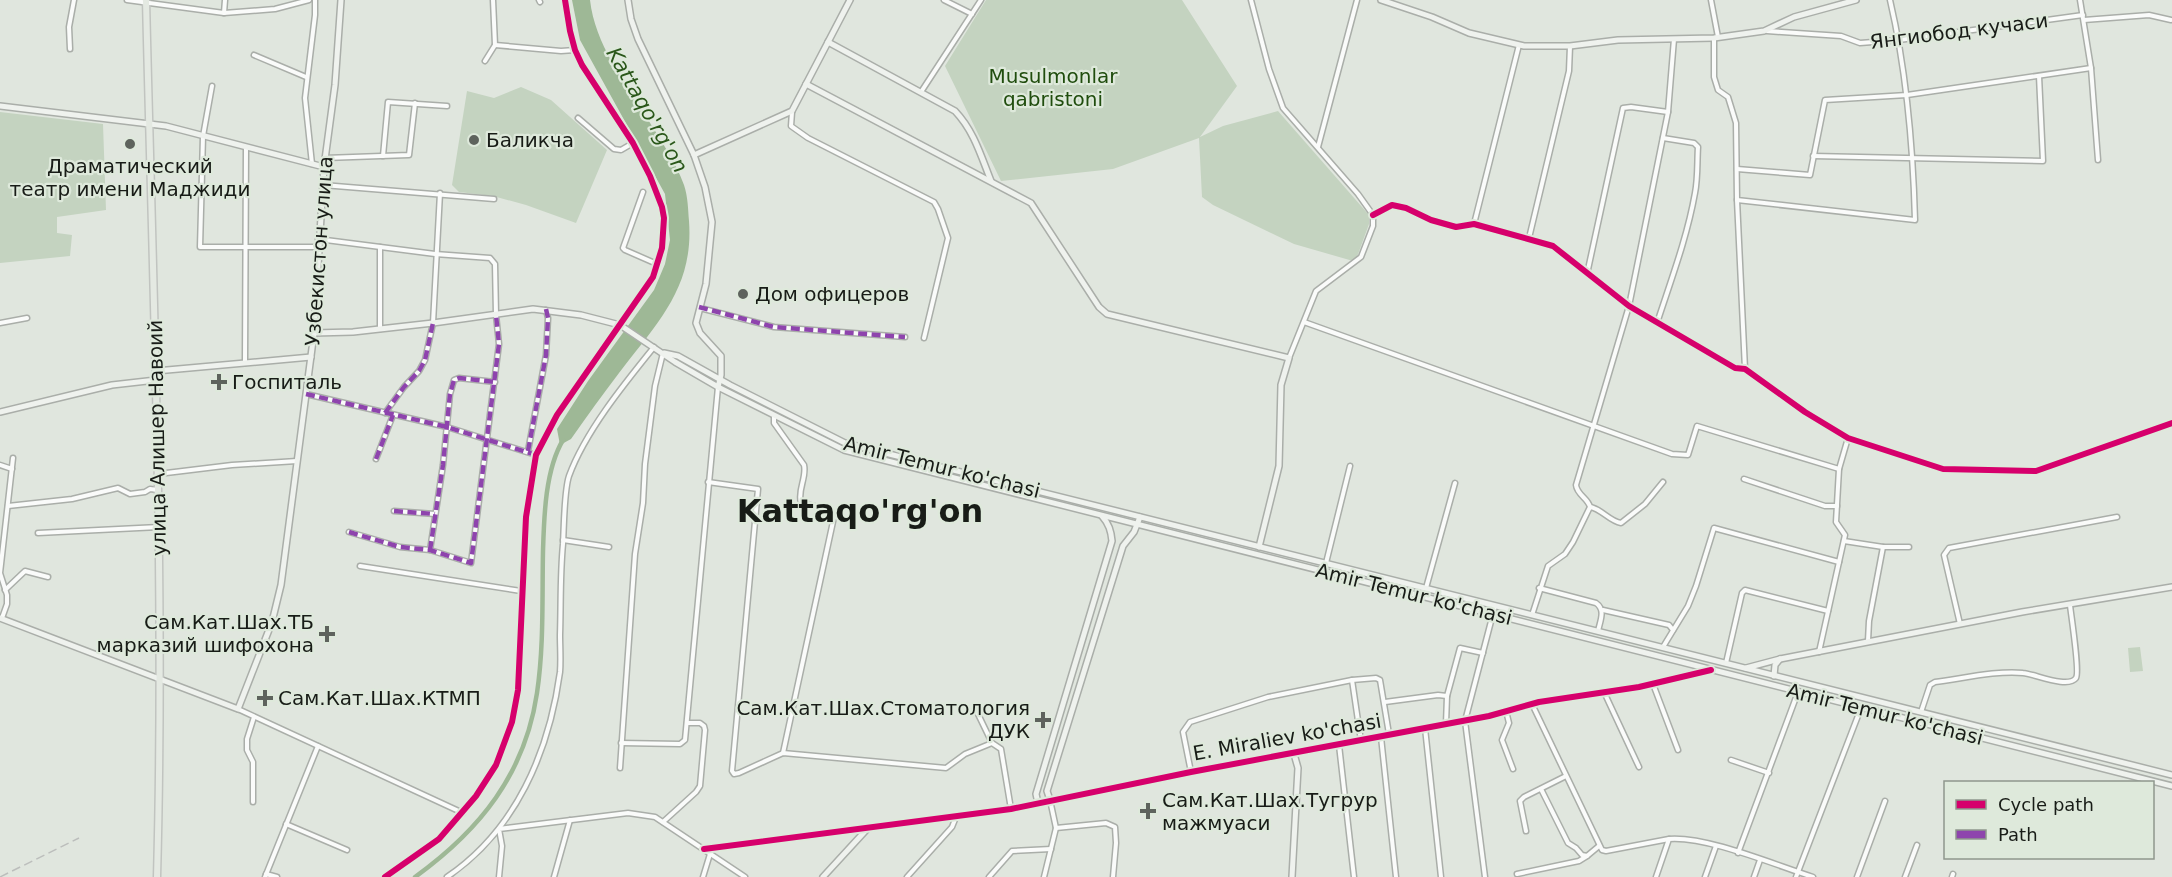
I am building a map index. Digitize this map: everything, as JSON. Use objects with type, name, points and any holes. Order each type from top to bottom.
[{"type":"main road","name":"улица Алишер Навоий","points":[[146,1],[159,527],[160,678],[157,877]]},
{"type":"street","points":[[70,49],[69,27],[74,0]]},
{"type":"street","points":[[127,0],[224,13],[275,9],[309,0]]},
{"type":"street","points":[[224,13],[225,0]]},
{"type":"street","points":[[312,164],[306,117],[306,77],[313,34],[315,0]]},
{"type":"street","name":"Узбекистон улица","points":[[238,709],[272,622],[281,585],[314,333],[322,185],[335,85],[342,0]]},
{"type":"street","points":[[485,61],[495,45],[493,0]]},
{"type":"street","points":[[385,877],[439,839],[463,813],[496,765],[512,722],[520,670],[521,591],[526,518],[536,455],[557,415],[622,326],[653,277],[662,248],[664,230],[662,207],[650,176],[633,143],[582,65],[575,50],[566,16],[565,0]]},
{"type":"street","points":[[621,743],[680,744],[684,740],[721,356],[700,333],[696,323],[706,284],[712,222],[705,187],[694,155],[638,39],[631,19],[628,0]]},
{"type":"street","points":[[850,0],[792,111],[791,126],[808,138],[934,202],[948,238],[924,338]]},
{"type":"street","points":[[944,0],[972,14]]},
{"type":"street","points":[[921,93],[981,0]]},
{"type":"street","points":[[1251,0],[1269,69],[1284,108],[1358,194],[1373,215],[1373,226],[1361,257],[1316,291],[1288,358],[1281,386],[1279,466],[1257,555]]},
{"type":"street","points":[[1318,148],[1357,0]]},
{"type":"street","name":"Янгиобод кучаси","points":[[1381,0],[1432,17],[1469,33],[1519,45],[1570,46],[1618,40],[1716,37],[1764,30],[1841,36],[1860,43],[2084,18],[2149,15],[2171,20]]},
{"type":"street","points":[[1711,0],[1716,37],[1714,77],[1718,90],[1728,97],[1736,123],[1737,200],[1745,369]]},
{"type":"street","name":"Янгиобод кучаси","points":[[1764,30],[1794,17],[1856,0]]},
{"type":"street","points":[[1737,200],[1915,220],[1913,159],[1907,95],[1899,40],[1890,0]]},
{"type":"street","points":[[2080,0],[2091,68],[2098,160]]},
{"type":"street","points":[[1590,507],[1576,490],[1576,485],[1629,306],[1668,112],[1674,39]]},
{"type":"street","points":[[828,42],[955,111],[975,140],[991,181]]},
{"type":"street","points":[[495,45],[561,51],[575,50]]},
{"type":"street","points":[[1474,224],[1519,45]]},
{"type":"street","points":[[1529,238],[1569,71],[1570,46]]},
{"type":"street","points":[[254,55],[306,77]]},
{"type":"street","points":[[1737,169],[1810,175],[1825,100],[1907,95],[2091,68]]},
{"type":"street","points":[[1813,156],[2043,161],[2039,76]]},
{"type":"street","points":[[806,84],[1031,203],[1099,307],[1107,314],[1288,358]]},
{"type":"street","points":[[212,86],[203,136],[200,247],[318,247]]},
{"type":"street","points":[[383,156],[388,102],[447,106]]},
{"type":"street","points":[[325,158],[407,156],[410,154],[415,103]]},
{"type":"street","points":[[0,106],[150,124],[324,167]]},
{"type":"street","points":[[1587,274],[1623,108],[1668,112]]},
{"type":"street","points":[[694,155],[792,111]]},
{"type":"street","points":[[578,118],[614,149],[621,150],[633,143]]},
{"type":"street","points":[[1658,323],[1681,251],[1696,191],[1698,147],[1694,143],[1663,138]]},
{"type":"street","points":[[245,363],[246,147]]},
{"type":"street","points":[[322,185],[494,199]]},
{"type":"street","points":[[643,192],[623,248],[657,264]]},
{"type":"street","points":[[385,413],[419,371],[425,360],[434,323],[435,254],[440,193]]},
{"type":"street","points":[[1373,215],[1392,205],[1456,227],[1474,224],[1553,246],[1629,306],[1735,368],[1745,369],[1805,412],[1848,438],[1943,469],[2036,471],[2172,423]]},
{"type":"street","points":[[318,239],[494,260],[499,344],[471,564],[430,550],[400,547],[349,532]]},
{"type":"street","points":[[380,247],[380,329]]},
{"type":"street","points":[[699,308],[774,327],[905,338]]},
{"type":"street","points":[[314,333],[380,329],[546,309],[622,326],[663,352],[655,386],[645,464],[643,503],[635,554],[620,768]]},
{"type":"street","points":[[528,451],[546,355],[548,318],[546,309]]},
{"type":"street","points":[[0,322],[27,318]]},
{"type":"street","points":[[1304,322],[1672,454],[1688,455],[1697,426],[1839,469]]},
{"type":"street","points":[[447,877],[463,866],[499,829],[517,804],[534,772],[545,744],[560,671],[563,540],[568,478],[594,428],[651,345]]},
{"type":"street","name":"Amir Temur ko'chasi","points":[[663,352],[678,356],[835,439],[914,464],[1137,525],[2151,781]]},
{"type":"street","name":"Amir Temur ko'chasi","points":[[663,352],[675,362],[718,387],[844,450],[914,464],[1259,546],[2172,775]]},
{"type":"street","points":[[156,371],[311,357]]},
{"type":"street","points":[[430,550],[450,394],[454,380],[459,378],[495,382]]},
{"type":"street","points":[[0,411],[112,385],[156,380]]},
{"type":"street","points":[[306,394],[447,427],[536,455]]},
{"type":"street","points":[[376,459],[393,415]]},
{"type":"street","points":[[774,416],[774,423],[804,465],[806,473],[800,494],[801,503],[830,510],[834,517],[783,753]]},
{"type":"street","points":[[1819,652],[1845,535],[1836,522],[1839,469],[1848,438]]},
{"type":"street","points":[[13,458],[0,573],[7,604],[1,618],[238,709],[463,813]]},
{"type":"street","points":[[158,474],[297,461]]},
{"type":"street","points":[[0,465],[12,469]]},
{"type":"street","points":[[1326,563],[1350,466]]},
{"type":"street","points":[[1744,479],[1825,506],[1837,506]]},
{"type":"street","points":[[708,482],[758,489],[732,771],[734,774],[783,753],[946,768],[965,754],[992,743]]},
{"type":"street","points":[[1590,507],[1596,508],[1616,523],[1621,524],[1645,504],[1663,482]]},
{"type":"street","points":[[1426,588],[1455,483]]},
{"type":"street","points":[[8,506],[72,499],[118,488],[130,494],[150,489],[158,490]]},
{"type":"street","points":[[1532,615],[1539,588],[1548,567],[1565,554],[1590,507]]},
{"type":"street","points":[[394,511],[435,514]]},
{"type":"street","points":[[1038,803],[1035,794],[1112,541],[1112,532],[1101,515]]},
{"type":"street","points":[[1044,877],[1056,828],[1047,791],[1123,546],[1134,532],[1140,517]]},
{"type":"street","points":[[1960,624],[1944,555],[1949,548],[2117,517]]},
{"type":"street","points":[[38,533],[159,527]]},
{"type":"street","points":[[1663,648],[1696,586],[1712,531],[1716,527],[1839,562]]},
{"type":"street","points":[[563,540],[609,548]]},
{"type":"street","points":[[1844,541],[1883,548],[1909,547]]},
{"type":"street","points":[[1868,642],[1869,621],[1883,548]]},
{"type":"street","points":[[360,566],[521,591]]},
{"type":"street","points":[[5,590],[25,571],[48,577]]},
{"type":"street","points":[[1745,669],[1780,659],[1960,624],[2172,587]]},
{"type":"street","points":[[1539,588],[1596,603],[1603,610],[1669,625],[1673,631]]},
{"type":"street","points":[[1726,664],[1742,593],[1745,590],[1828,610]]},
{"type":"street","points":[[1921,713],[1930,685],[1935,682],[2023,673],[2066,683],[2074,681],[2078,676],[2078,671],[2070,605]]},
{"type":"street","points":[[1485,877],[1465,720],[1495,606]]},
{"type":"street","points":[[1598,632],[1603,610]]},
{"type":"street","points":[[1446,724],[1447,696],[1460,648],[1483,653]]},
{"type":"street","points":[[1774,676],[1775,665],[1780,659]]},
{"type":"street","name":"E. Miraliev ko'chasi","points":[[868,828],[1011,809],[1446,724],[1532,704],[1653,684],[1711,670]]},
{"type":"street","points":[[1191,772],[1183,732],[1190,722],[1268,698],[1352,680],[1376,678],[1380,680],[1390,735]]},
{"type":"street","points":[[1352,680],[1361,741]]},
{"type":"street","points":[[1653,684],[1678,750]]},
{"type":"street","points":[[1738,853],[1805,684]]},
{"type":"street","points":[[1604,692],[1639,767]]},
{"type":"street","points":[[1385,702],[1438,695],[1447,696]]},
{"type":"street","points":[[1532,704],[1599,846],[1606,851],[1682,838],[1716,846],[1797,874],[1813,877]]},
{"type":"street","points":[[1797,874],[1861,708]]},
{"type":"street","points":[[1506,711],[1509,723],[1502,740],[1513,769]]},
{"type":"street","points":[[977,712],[992,743],[1001,748],[1011,809]]},
{"type":"street","points":[[254,717],[247,739],[247,750],[253,762],[254,802]]},
{"type":"street","points":[[663,822],[696,792],[699,786],[705,730],[704,726],[699,723],[687,723]]},
{"type":"street","points":[[1425,728],[1441,877]]},
{"type":"street","points":[[1381,737],[1396,877]]},
{"type":"street","points":[[2040,754],[2042,743]]},
{"type":"street","points":[[1339,745],[1353,877]]},
{"type":"street","points":[[277,877],[265,876],[318,746]]},
{"type":"street","points":[[1292,877],[1298,768],[1294,754]]},
{"type":"street","points":[[1731,760],[1769,773]]},
{"type":"street","points":[[1526,831],[1520,801],[1566,776]]},
{"type":"street","name":"Amir Temur ko'chasi","points":[[2154,782],[2172,786]]},
{"type":"street","points":[[1541,789],[1568,843],[1582,855],[1587,856]]},
{"type":"street","points":[[1857,877],[1885,801]]},
{"type":"street","points":[[499,829],[628,813],[655,817],[745,877]]},
{"type":"street","points":[[907,877],[952,827],[956,817]]},
{"type":"street","points":[[554,877],[570,820]]},
{"type":"street","points":[[286,824],[347,850]]},
{"type":"street","points":[[1056,828],[1106,824],[1115,827],[1113,877]]},
{"type":"street","points":[[704,849],[868,828]]},
{"type":"street","points":[[823,877],[868,828]]},
{"type":"street","points":[[499,829],[502,846],[499,877]]},
{"type":"street","points":[[1656,877],[1669,839]]},
{"type":"street","points":[[1905,877],[1917,845]]},
{"type":"street","points":[[1517,874],[1579,861],[1599,846]]},
{"type":"street","points":[[1705,877],[1716,846]]},
{"type":"street","points":[[989,877],[1012,851],[1052,849]]},
{"type":"street","points":[[703,877],[710,854]]},
{"type":"street","points":[[1754,877],[1760,860]]},
{"type":"green space","name":"Musulmonlar qabristoni","points":[[986,0],[1182,0],[1237,86],[1200,137],[1223,126],[1278,111],[1369,215],[1369,224],[1357,257],[1353,261],[1294,244],[1213,205],[1202,197],[1199,138],[1113,169],[1001,181],[945,66]]},
{"type":"green space","points":[[521,87],[551,100],[607,150],[576,223],[493,196],[459,192],[452,185],[467,91],[494,98]]},
{"type":"green space","points":[[0,112],[103,124],[106,210],[57,217],[57,233],[72,235],[70,256],[0,263]]},
{"type":"green space","points":[[2140,647],[2143,671],[2130,672],[2128,648]]},
{"type":"shaded area","points":[[572,0],[590,0],[604,47],[676,167],[687,198],[689,245],[686,266],[679,285],[659,321],[571,439],[560,445],[557,429],[588,381],[654,290],[665,264],[670,240],[665,194],[580,40]]},
{"type":"waterway","name":"Kattaqo'rg'on","points":[[415,877],[460,840],[479,819],[496,798],[522,749],[531,722],[539,675],[545,509],[552,465],[563,440]]},
{"type":"railway","points":[[0,877],[79,838]]},
{"type":"marked path","points":[[699,307],[774,327],[905,337]]},
{"type":"marked path","points":[[528,451],[546,355],[548,318],[546,309]]},
{"type":"marked path","points":[[349,532],[400,547],[430,550],[471,563],[499,344],[496,315]]},
{"type":"marked path","points":[[385,413],[419,371],[425,360],[433,323]]},
{"type":"marked path","points":[[430,550],[443,465],[450,394],[454,380],[459,378],[495,382]]},
{"type":"marked path","points":[[306,394],[447,427],[536,455]]},
{"type":"marked path","points":[[376,459],[393,415]]},
{"type":"marked path","points":[[394,511],[435,514]]},
{"type":"cycle path","points":[[385,877],[439,839],[476,796],[496,765],[512,722],[518,690],[526,517],[536,455],[557,415],[653,277],[662,248],[664,218],[650,176],[633,143],[582,65],[570,31],[565,0]]},
{"type":"cycle path","points":[[1373,215],[1392,205],[1456,227],[1474,224],[1553,246],[1629,306],[1735,368],[1745,369],[1805,412],[1848,438],[1943,469],[2036,471],[2172,423]]},
{"type":"cycle path","points":[[704,849],[1011,809],[1191,772],[1489,716],[1539,702],[1639,687],[1711,670]]},
{"type":"place","name":"Баликча","points":[[474,140]]},
{"type":"place","name":"Драматический театр имени Маджиди","points":[[130,144]]},
{"type":"place","name":"Дом офицеров","points":[[743,294]]},
{"type":"place","name":"Госпиталь","points":[[219,382]]},
{"type":"place","name":"Сам.Кат.Шах.ТБ марказий шифохона","points":[[327,634]]},
{"type":"place","name":"Сам.Кат.Шах.КТМП","points":[[265,698]]},
{"type":"place","name":"Сам.Кат.Шах.Стоматология ДУК","points":[[1043,720]]},
{"type":"place","name":"Сам.Кат.Шах.Тугрур мажмуаси","points":[[1148,811]]},
{"type":"district","name":"Kattaqo'rg'on","points":[[860,511]]}]
